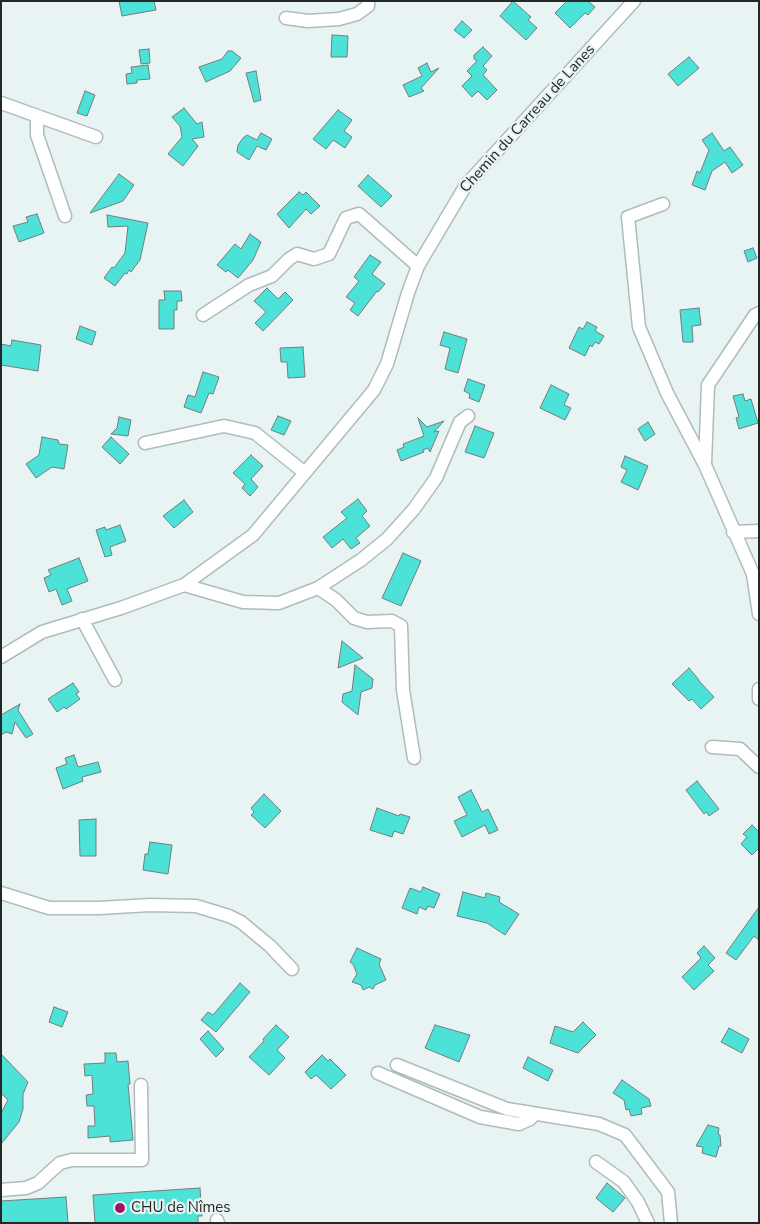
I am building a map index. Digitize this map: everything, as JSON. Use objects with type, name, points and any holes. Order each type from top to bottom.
[{"type":"street","points":[[286,18],[308,21],[338,19],[357,14],[368,6],[368,1]]},
{"type":"street","name":"Chemin du Carreau de Lanes","points":[[1,657],[42,632],[122,608],[184,585],[253,535],[374,390],[387,364],[418,266],[466,185],[634,1]]},
{"type":"street","points":[[1,103],[96,137]]},
{"type":"street","points":[[37,116],[37,134],[65,216]]},
{"type":"street","points":[[663,204],[628,217],[639,328],[667,393],[705,465],[753,574],[759,614]]},
{"type":"street","points":[[204,315],[249,285],[272,276],[296,254],[314,258],[329,254],[346,218],[359,214],[418,266]]},
{"type":"street","points":[[705,465],[708,385],[755,315],[759,313]]},
{"type":"street","points":[[184,585],[243,602],[279,603],[318,588],[361,560],[387,539],[414,509],[436,478],[460,422],[468,416]]},
{"type":"street","points":[[145,443],[224,426],[255,432],[305,473]]},
{"type":"street","points":[[733,532],[759,531]]},
{"type":"street","points":[[318,588],[336,600],[354,618],[367,622],[392,620],[401,626],[403,690],[414,758]]},
{"type":"street","points":[[82,619],[115,680]]},
{"type":"street","points":[[759,689],[759,699]]},
{"type":"street","points":[[712,747],[740,750],[759,767]]},
{"type":"street","points":[[1,893],[49,908],[150,905],[196,906],[228,916],[240,922],[270,946],[292,969]]},
{"type":"street","points":[[397,1065],[507,1110],[599,1124],[625,1135],[668,1192],[671,1223]]},
{"type":"street","points":[[378,1073],[480,1117],[519,1124],[530,1119],[535,1114]]},
{"type":"street","points":[[1,1190],[26,1188],[38,1184],[60,1163],[66,1161],[142,1160],[140,1085]]},
{"type":"street","points":[[596,1162],[624,1182],[638,1202],[648,1223]]},
{"type":"building","points":[[119,1],[154,1],[156,10],[122,16]]},
{"type":"building","points":[[513,1],[531,17],[528,20],[537,28],[526,40],[500,16]]},
{"type":"building","points":[[567,1],[588,1],[595,7],[588,15],[585,13],[570,28],[555,13]]},
{"type":"building","points":[[462,21],[472,30],[464,38],[454,30]]},
{"type":"building","points":[[332,35],[348,36],[347,57],[331,57]]},
{"type":"building","points":[[483,47],[492,56],[483,66],[487,70],[483,75],[497,90],[487,100],[478,91],[472,97],[462,86],[472,76],[467,71],[477,61],[474,59],[474,55]]},
{"type":"building","points":[[149,49],[150,63],[141,64],[139,50]]},
{"type":"building","points":[[228,51],[232,51],[241,58],[230,71],[206,82],[199,67],[222,59]]},
{"type":"building","points":[[689,57],[699,68],[678,86],[668,74]]},
{"type":"building","points":[[427,63],[431,72],[439,68],[421,88],[424,91],[409,97],[403,85],[422,76],[418,68]]},
{"type":"building","points":[[148,65],[150,79],[137,80],[137,83],[127,84],[126,74],[132,73],[131,67]]},
{"type":"building","points":[[256,71],[261,100],[254,102],[246,73]]},
{"type":"building","points":[[85,91],[95,95],[87,116],[77,113]]},
{"type":"building","points":[[184,108],[197,124],[202,122],[204,137],[192,139],[198,146],[183,166],[168,154],[182,137],[180,126],[172,117]]},
{"type":"building","points":[[338,110],[352,120],[344,131],[352,137],[345,148],[333,140],[326,149],[313,139]]},
{"type":"building","points":[[261,133],[272,139],[266,150],[257,146],[249,160],[237,152],[238,145],[243,138],[247,135],[257,140]]},
{"type":"building","points":[[712,133],[724,151],[730,147],[743,165],[732,173],[725,162],[712,171],[705,190],[692,185],[697,171],[700,173],[709,150],[702,140]]},
{"type":"building","points":[[119,174],[134,185],[123,201],[90,213]]},
{"type":"building","points":[[368,175],[392,196],[381,207],[358,186]]},
{"type":"building","points":[[299,192],[303,195],[306,192],[320,206],[311,214],[306,209],[289,228],[277,214]]},
{"type":"building","points":[[37,214],[44,233],[19,242],[13,226],[28,222],[26,217]]},
{"type":"building","points":[[107,215],[148,223],[140,260],[131,272],[129,270],[127,274],[125,273],[115,286],[104,278],[125,253],[128,226],[108,227]]},
{"type":"building","points":[[250,234],[261,242],[253,260],[238,278],[228,270],[226,272],[217,265],[235,244],[241,249]]},
{"type":"building","points":[[753,248],[757,258],[748,262],[744,251]]},
{"type":"building","points":[[370,255],[381,262],[372,274],[385,284],[377,291],[358,316],[350,310],[355,303],[346,297],[359,281],[354,277]]},
{"type":"building","points":[[267,288],[278,299],[285,292],[293,300],[263,331],[255,323],[266,312],[254,301]]},
{"type":"building","points":[[164,291],[181,291],[182,301],[177,301],[177,310],[174,310],[174,329],[159,329],[159,300],[165,300]]},
{"type":"building","points":[[699,308],[701,325],[692,326],[693,342],[683,342],[680,310]]},
{"type":"building","points":[[587,322],[597,327],[595,331],[604,336],[599,344],[595,342],[592,347],[590,345],[585,356],[569,348],[579,327],[583,329]]},
{"type":"building","points":[[80,326],[96,332],[92,345],[76,339]]},
{"type":"building","points":[[444,332],[467,339],[458,373],[445,369],[450,348],[440,345]]},
{"type":"building","points":[[12,340],[41,345],[38,371],[1,365],[1,344],[11,346]]},
{"type":"building","points":[[303,347],[305,377],[288,378],[287,362],[281,362],[280,348]]},
{"type":"building","points":[[203,372],[219,377],[213,394],[209,393],[201,413],[184,407],[188,395],[195,397]]},
{"type":"building","points":[[468,379],[485,385],[479,402],[469,398],[470,394],[464,391]]},
{"type":"building","points":[[551,385],[569,394],[564,405],[571,408],[565,420],[540,408]]},
{"type":"building","points":[[743,394],[745,401],[751,399],[758,423],[739,429],[736,418],[739,417],[733,396]]},
{"type":"building","points":[[278,416],[291,421],[284,435],[271,430]]},
{"type":"building","points":[[119,417],[131,420],[128,436],[111,434],[117,428]]},
{"type":"building","points":[[418,418],[427,427],[444,421],[434,432],[439,431],[430,452],[428,448],[423,450],[424,452],[401,461],[397,450],[404,447],[403,444],[424,436]]},
{"type":"building","points":[[648,422],[655,434],[645,441],[638,429]]},
{"type":"building","points":[[475,426],[494,433],[484,458],[465,452]]},
{"type":"building","points":[[42,437],[58,440],[59,444],[68,445],[64,469],[52,467],[36,478],[26,464],[39,455]]},
{"type":"building","points":[[111,437],[129,454],[120,464],[102,447]]},
{"type":"building","points":[[251,455],[263,466],[251,479],[258,487],[250,496],[242,488],[245,484],[233,473]]},
{"type":"building","points":[[625,456],[648,466],[638,490],[621,482],[627,470],[621,467]]},
{"type":"building","points":[[358,499],[367,511],[362,516],[370,526],[356,538],[360,543],[351,549],[343,539],[332,548],[323,537],[347,518],[341,512]]},
{"type":"building","points":[[184,500],[193,512],[174,528],[163,516]]},
{"type":"building","points":[[120,525],[126,541],[110,547],[112,555],[105,557],[96,530],[105,527],[106,530]]},
{"type":"building","points":[[403,553],[421,561],[401,606],[382,598]]},
{"type":"building","points":[[79,558],[88,581],[67,589],[72,601],[62,605],[56,589],[49,592],[44,578],[51,575],[48,570]]},
{"type":"building","points":[[342,641],[363,658],[338,668]]},
{"type":"building","points":[[355,665],[373,679],[372,688],[361,692],[358,715],[342,702],[343,694],[352,691]]},
{"type":"building","points":[[689,668],[714,697],[701,709],[692,699],[689,701],[672,684]]},
{"type":"building","points":[[73,683],[79,692],[76,694],[80,699],[66,709],[64,707],[57,712],[48,699]]},
{"type":"building","points":[[20,704],[18,710],[33,734],[26,738],[15,722],[12,734],[6,732],[1,735],[1,715]]},
{"type":"building","points":[[74,755],[78,767],[98,762],[101,772],[82,777],[83,781],[63,789],[56,768],[67,764],[65,758]]},
{"type":"building","points":[[697,781],[719,809],[709,816],[707,812],[704,814],[686,790]]},
{"type":"building","points":[[471,790],[482,812],[488,809],[498,830],[489,834],[485,825],[462,837],[454,821],[467,815],[458,797]]},
{"type":"building","points":[[264,794],[281,811],[265,828],[251,815],[254,812],[251,808]]},
{"type":"building","points":[[377,808],[399,816],[400,814],[410,817],[403,834],[394,831],[392,837],[370,830]]},
{"type":"building","points":[[96,819],[96,856],[80,856],[79,820]]},
{"type":"building","points":[[752,825],[759,832],[759,848],[752,855],[741,844],[747,837],[743,834]]},
{"type":"building","points":[[150,842],[172,845],[168,874],[143,870],[145,854],[148,854]]},
{"type":"building","points":[[423,887],[440,894],[434,908],[428,906],[426,910],[419,907],[417,914],[402,908],[410,888],[421,892]]},
{"type":"building","points":[[463,892],[485,898],[486,893],[500,897],[499,902],[519,914],[505,935],[487,923],[457,916]]},
{"type":"building","points":[[759,907],[759,940],[754,936],[736,960],[726,953]]},
{"type":"building","points":[[704,946],[715,958],[708,965],[714,971],[694,990],[682,977],[701,958],[697,953]]},
{"type":"building","points":[[357,948],[381,959],[379,964],[386,980],[375,985],[373,989],[369,987],[363,990],[361,985],[352,982],[357,974],[353,964],[350,962]]},
{"type":"building","points":[[240,983],[250,992],[216,1032],[201,1020],[208,1012],[213,1015]]},
{"type":"building","points":[[54,1007],[68,1012],[62,1027],[49,1022]]},
{"type":"building","points":[[583,1022],[596,1035],[578,1053],[550,1043],[555,1026],[573,1032]]},
{"type":"building","points":[[276,1025],[289,1037],[277,1050],[285,1058],[269,1075],[249,1057]]},
{"type":"building","points":[[435,1025],[470,1035],[459,1062],[425,1048]]},
{"type":"building","points":[[729,1028],[749,1039],[742,1053],[721,1042]]},
{"type":"building","points":[[208,1031],[224,1049],[216,1057],[200,1039]]},
{"type":"building","points":[[105,1053],[116,1053],[117,1062],[128,1061],[133,1140],[110,1142],[110,1136],[88,1138],[88,1126],[95,1126],[94,1106],[87,1106],[86,1095],[93,1094],[92,1075],[85,1076],[84,1064],[105,1063]]},
{"type":"building","points":[[1,1054],[28,1082],[23,1094],[23,1109],[19,1122],[1,1144],[1,1113],[8,1100],[1,1093]]},
{"type":"building","points":[[322,1055],[328,1061],[330,1059],[346,1075],[331,1089],[316,1075],[311,1079],[305,1072]]},
{"type":"building","points":[[528,1057],[553,1070],[548,1081],[523,1068]]},
{"type":"building","points":[[622,1080],[649,1099],[651,1106],[641,1108],[642,1114],[631,1116],[629,1109],[626,1110],[624,1100],[613,1093]]},
{"type":"building","points":[[708,1125],[719,1128],[718,1134],[720,1135],[721,1146],[719,1146],[716,1157],[702,1153],[703,1147],[696,1146]]},
{"type":"building","points":[[607,1183],[625,1198],[613,1212],[596,1198]]},
{"type":"building","points":[[200,1188],[202,1216],[198,1216],[198,1223],[95,1223],[93,1195]]},
{"type":"building","points":[[66,1197],[68,1223],[1,1223],[1,1201]]},
{"type":"place","name":"CHU de Nîmes","points":[[120,1208]]}]
